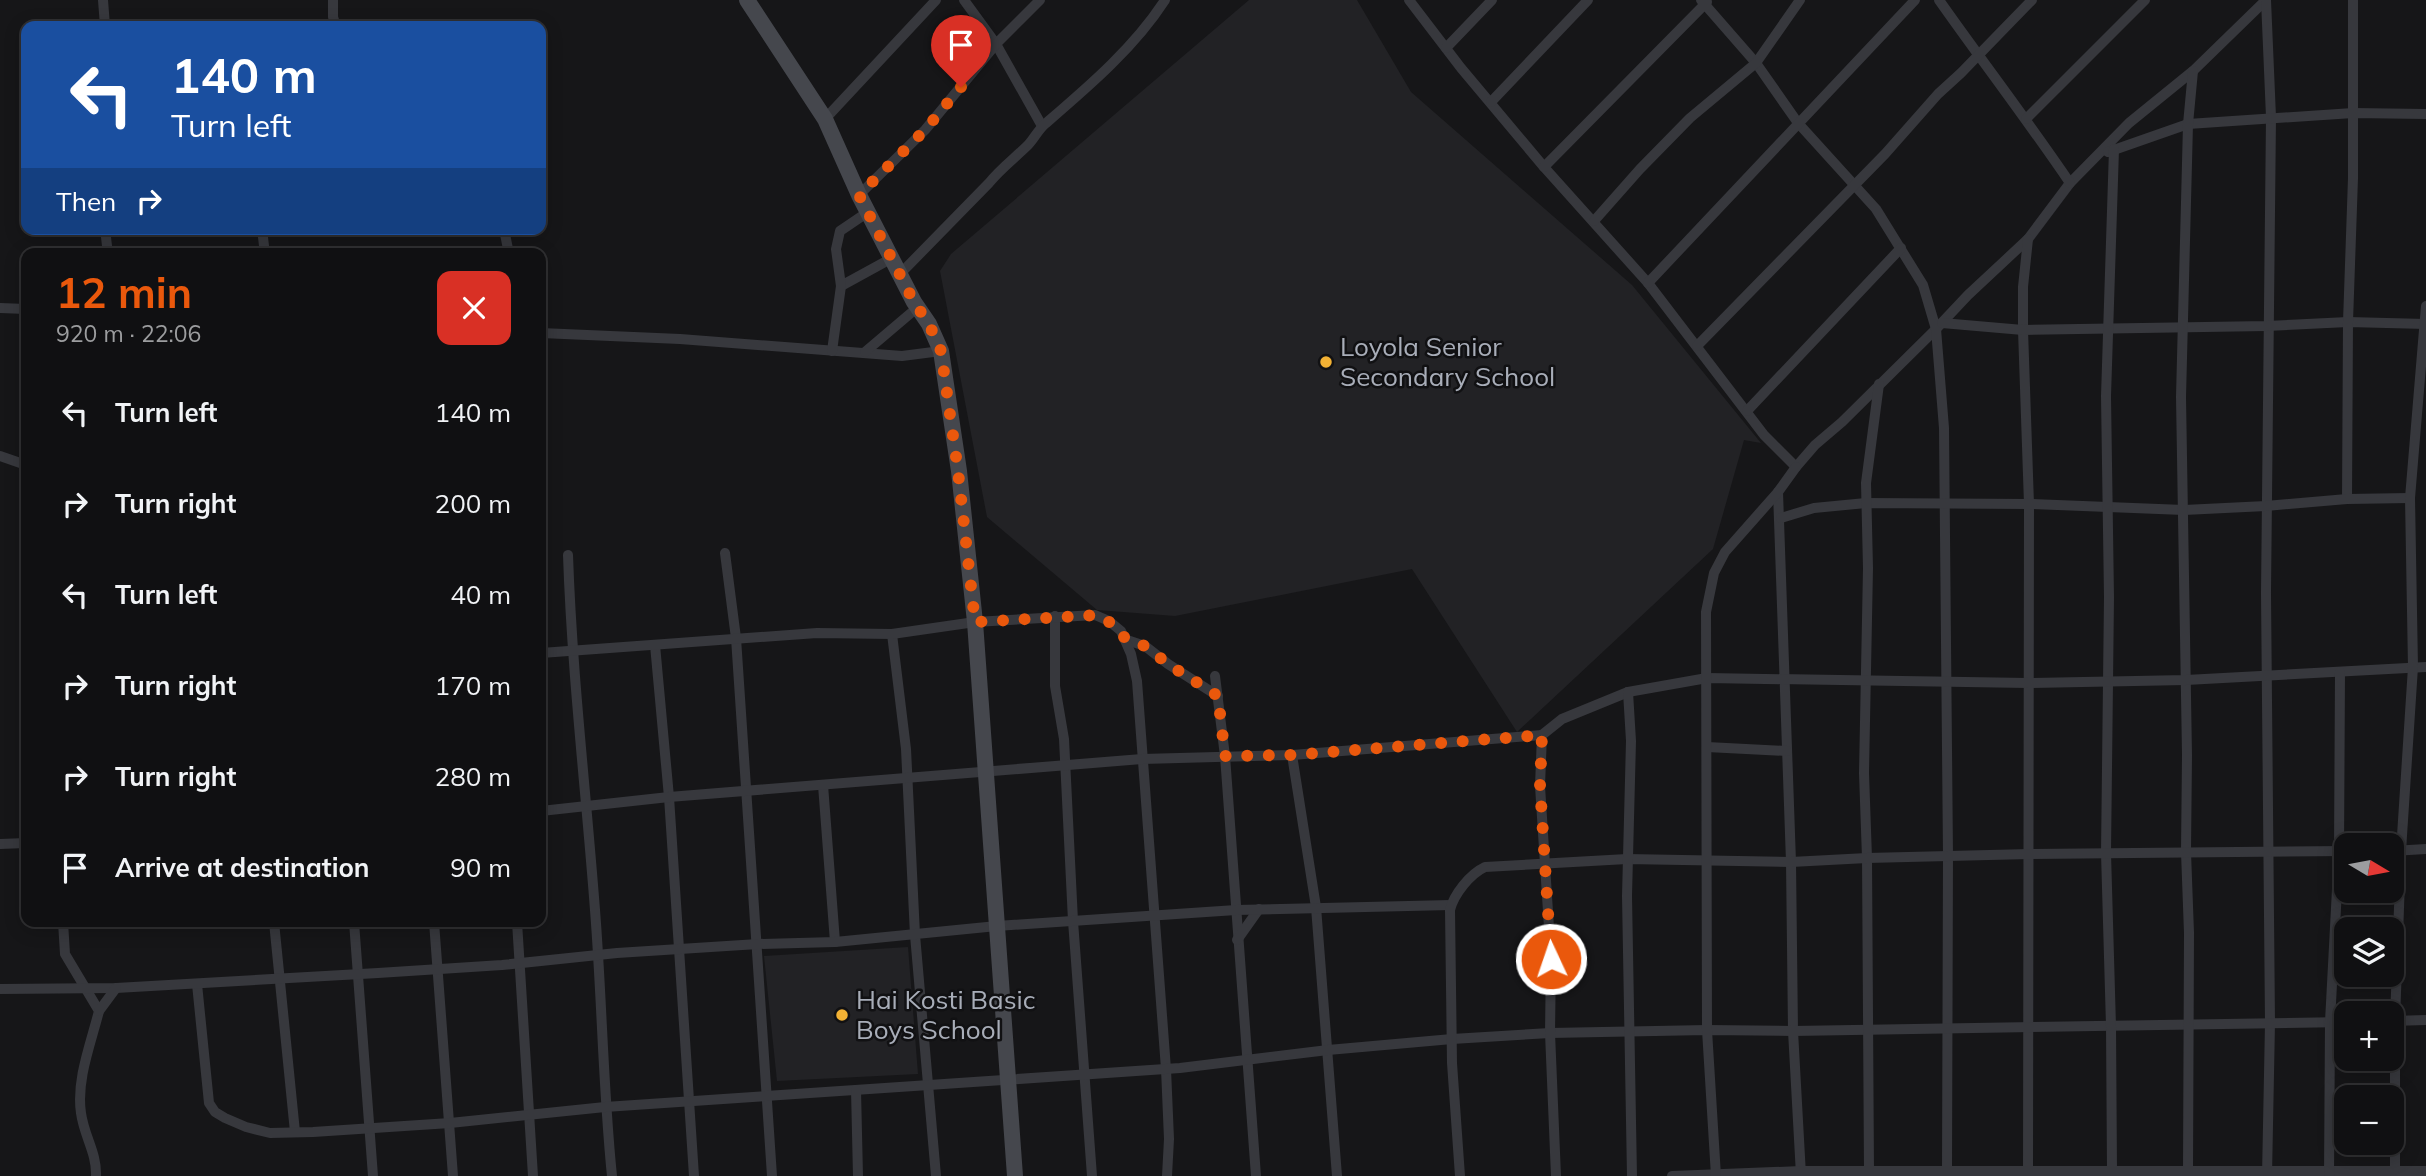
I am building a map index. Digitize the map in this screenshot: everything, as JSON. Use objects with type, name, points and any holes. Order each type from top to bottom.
[{"type":"main road","points":[[747,0],[825,119],[859,195],[941,351],[975,622],[1015,1176]]},
{"type":"street","points":[[103,0],[105,21]]},
{"type":"street","points":[[333,0],[335,21]]},
{"type":"street","points":[[825,119],[936,0]]},
{"type":"street","points":[[964,0],[996,44],[1042,126]]},
{"type":"street","points":[[859,195],[925,130],[996,44],[1040,0]]},
{"type":"street","points":[[900,274],[999,170],[1029,144],[1042,126],[1104,70],[1147,24],[1165,0]]},
{"type":"street","points":[[1409,0],[1544,167],[1648,283],[1764,435],[1796,467]]},
{"type":"street","points":[[1446,48],[1492,0]]},
{"type":"street","points":[[1491,102],[1588,0]]},
{"type":"street","points":[[1594,220],[1690,118],[1756,63],[1800,0]]},
{"type":"street","points":[[1648,283],[1915,0]]},
{"type":"street","points":[[1939,0],[2070,183]]},
{"type":"street","points":[[1697,346],[1885,154],[1938,94],[1979,56],[2032,0]]},
{"type":"street","points":[[2026,118],[2145,0]]},
{"type":"street","points":[[1716,1175],[1707,1030],[1706,861],[1706,612],[1714,573],[1725,552],[1778,492],[1796,467],[1968,295],[2028,239],[2070,183],[2129,123],[2193,71],[2266,0]]},
{"type":"street","points":[[2266,0],[2271,117],[2266,506],[2270,1023],[2267,1174]]},
{"type":"street","points":[[2347,499],[2348,322],[2353,178],[2353,0]]},
{"type":"street","points":[[1544,167],[1705,2],[1756,63],[1798,123],[1876,209],[1923,285],[1939,326],[1944,428],[1948,856],[1947,1171]]},
{"type":"street","points":[[2188,1171],[2190,1024],[2181,397],[2188,124],[2193,71]]},
{"type":"street","points":[[2098,155],[2188,124],[2353,113],[2426,114]]},
{"type":"street","points":[[2112,1171],[2112,1026],[2106,853],[2106,396],[2114,149]]},
{"type":"street","points":[[832,351],[841,286],[836,249],[841,231],[868,212]]},
{"type":"street","points":[[2028,239],[2023,287],[2029,504],[2028,1171]]},
{"type":"street","points":[[1747,411],[1901,248]]},
{"type":"street","points":[[841,286],[892,258]]},
{"type":"street","points":[[2398,833],[2413,667],[2410,498],[2426,306]]},
{"type":"street","points":[[864,352],[918,307]]},
{"type":"street","points":[[0,308],[21,309]]},
{"type":"street","points":[[1939,326],[2109,330],[2348,322],[2426,324]]},
{"type":"street","points":[[546,333],[680,339],[902,356],[941,351]]},
{"type":"street","points":[[1869,1171],[1864,773],[1868,568],[1866,503],[1879,383]]},
{"type":"street","points":[[0,456],[21,463]]},
{"type":"street","points":[[1778,492],[1786,680],[1793,1031],[1801,1173]]},
{"type":"street","points":[[1781,518],[1814,508],[1866,503],[2029,504],[2184,510],[2347,499],[2410,498]]},
{"type":"street","points":[[725,553],[736,638],[772,1176]]},
{"type":"street","points":[[568,555],[572,652],[587,807],[598,955],[605,1107],[612,1176]]},
{"type":"street","points":[[546,653],[817,633],[892,634],[975,622],[1055,616],[1096,615],[1121,631],[1131,654],[1137,681],[1166,1069],[1169,1139],[1167,1176]]},
{"type":"street","points":[[1055,616],[1055,686],[1062,720],[1073,921],[1092,1176]]},
{"type":"street","points":[[892,634],[909,780],[915,934],[936,1176]]},
{"type":"street","points":[[1125,639],[1145,646],[1218,696]]},
{"type":"street","points":[[655,645],[669,797],[694,1176]]},
{"type":"street","points":[[546,811],[746,790],[909,780],[1142,760],[1292,755],[1542,735],[1562,719],[1628,692],[1707,678],[2028,683],[2186,680],[2426,667]]},
{"type":"street","points":[[2340,672],[2343,833]]},
{"type":"street","points":[[1215,676],[1225,756],[1255,1176]]},
{"type":"street","points":[[1628,692],[1631,799],[1627,859],[1632,1176]]},
{"type":"street","points":[[1542,735],[1540,786],[1551,959],[1550,1033],[1556,1176]]},
{"type":"street","points":[[1707,747],[1787,751]]},
{"type":"street","points":[[1292,755],[1316,907],[1337,1176]]},
{"type":"street","points":[[823,785],[835,943]]},
{"type":"street","points":[[0,844],[21,843]]},
{"type":"street","points":[[2404,850],[2426,849]]},
{"type":"street","points":[[1460,1176],[1452,1039],[1451,905],[1480,869],[1627,859],[1791,862],[2030,854],[2334,851]]},
{"type":"street","points":[[2328,1173],[2330,1022],[2339,903]]},
{"type":"street","points":[[2394,1001],[2395,903]]},
{"type":"street","points":[[0,989],[116,988],[438,969],[679,949],[835,943],[998,926],[1236,910],[1451,905]]},
{"type":"street","points":[[1237,940],[1259,909]]},
{"type":"street","points":[[63,927],[65,954],[99,1011]]},
{"type":"street","points":[[274,927],[295,1132]]},
{"type":"street","points":[[354,927],[373,1176]]},
{"type":"street","points":[[434,927],[453,1176]]},
{"type":"street","points":[[517,927],[533,1176]]},
{"type":"street","points":[[197,984],[209,1103],[215,1112],[225,1118],[270,1133],[450,1123],[605,1107],[1166,1069],[1328,1050],[1550,1033],[2334,1022]]},
{"type":"street","points":[[96,1176],[96,1159],[86,1137],[80,1111],[83,1075],[99,1011],[116,988]]},
{"type":"street","points":[[2404,1021],[2426,1020]]},
{"type":"street","points":[[2394,1071],[2395,1173]]},
{"type":"street","points":[[856,1090],[858,1176]]},
{"type":"street","points":[[1674,1176],[1869,1171],[2028,1171],[2064,1174],[2112,1171],[2136,1174],[2188,1171],[2202,1174],[2267,1174],[2426,1171]]},
{"type":"shaded area","name":"Loyola Senior Secondary School","points":[[1249,0],[1357,0],[1411,92],[1632,285],[1761,443],[1744,440],[1713,549],[1517,732],[1412,569],[1175,616],[1097,610],[987,517],[940,271],[951,254]]},
{"type":"shaded area","name":"Hai Kosti Basic Boys School","points":[[908,947],[918,1074],[777,1081],[764,956]]},
{"type":"place","name":"Loyola Senior Secondary School","points":[[1326,362]]},
{"type":"place","name":"Hai Kosti Basic Boys School","points":[[842,1015]]},
{"type":"route","points":[[961,87],[925,130],[859,195],[941,351],[975,622],[1096,615],[1109,621],[1121,631],[1125,639],[1145,646],[1218,696],[1225,756],[1292,755],[1542,735],[1540,786],[1551,959]]}]
